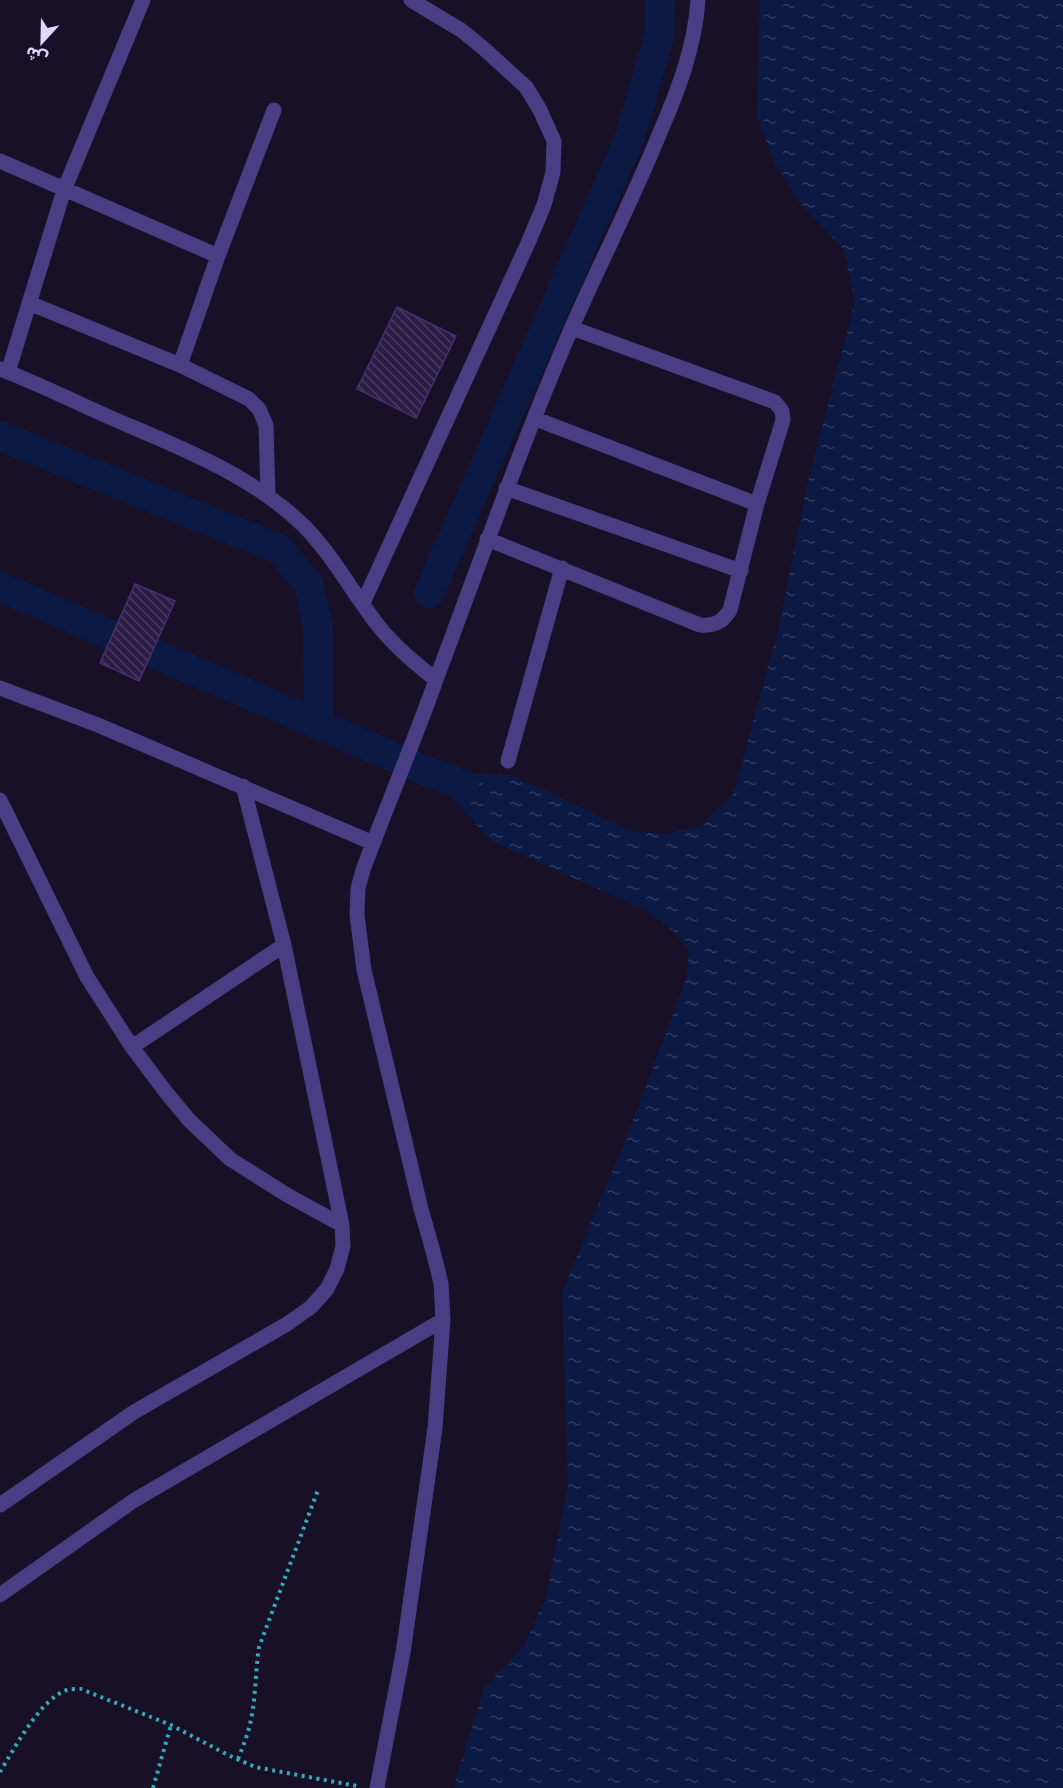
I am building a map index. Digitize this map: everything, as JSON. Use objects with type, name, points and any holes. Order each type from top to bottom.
[{"type":"street","points":[[143,0],[64,190],[29,303],[4,371],[190,452],[268,495],[304,526],[394,644],[436,680]]},
{"type":"street","points":[[363,603],[528,243],[553,172],[554,141],[540,110],[526,87],[461,30],[411,0]]},
{"type":"street","points":[[376,1788],[403,1653],[434,1440],[443,1320],[441,1283],[364,970],[357,915],[358,888],[506,488],[572,328],[647,167],[676,93],[692,42],[698,0]]},
{"type":"street","points":[[180,365],[218,256],[274,110]]},
{"type":"street","points":[[0,161],[218,256]]},
{"type":"street","points":[[29,303],[180,365],[249,399],[264,416],[268,436],[268,495]]},
{"type":"street","points":[[487,539],[699,626],[711,626],[726,617],[730,610],[757,504],[783,420],[779,406],[775,402],[572,328]]},
{"type":"street","points":[[536,419],[757,504]]},
{"type":"street","points":[[506,488],[741,571]]},
{"type":"street","points":[[508,761],[562,568]]},
{"type":"street","points":[[0,688],[99,725],[373,843]]},
{"type":"street","points":[[0,1505],[134,1412],[287,1324],[311,1306],[327,1289],[337,1269],[343,1246],[342,1225],[284,945],[243,786]]},
{"type":"street","points":[[0,800],[87,977],[132,1047],[189,1120],[230,1159],[287,1195],[342,1225]]},
{"type":"street","points":[[132,1047],[284,945]]},
{"type":"street","points":[[0,1596],[133,1501],[443,1320]]},
{"type":"path","points":[[238,1759],[251,1720],[260,1647],[318,1490]]},
{"type":"path","points":[[0,1772],[28,1726],[40,1712],[54,1698],[67,1690],[81,1689],[171,1725],[255,1767],[367,1788]]},
{"type":"path","points":[[153,1788],[171,1725]]},
{"type":"water","points":[[760,0],[1063,0],[1063,1788],[455,1788],[484,1688],[525,1644],[546,1598],[568,1483],[562,1293],[630,1128],[686,979],[689,953],[677,934],[646,910],[493,842],[426,771],[512,775],[631,831],[667,834],[701,825],[733,795],[777,635],[808,481],[855,302],[844,250],[800,203],[773,160],[757,115]]},
{"type":"building","points":[[397,307],[456,336],[416,418],[357,389]]},
{"type":"building","points":[[135,584],[175,601],[139,681],[100,663]]},
{"type":"waterway","points":[[429,593],[630,137],[659,36],[660,0]]},
{"type":"waterway","points":[[0,436],[279,549],[309,585],[318,628],[319,725]]},
{"type":"waterway","points":[[0,587],[426,771],[464,785]]}]
